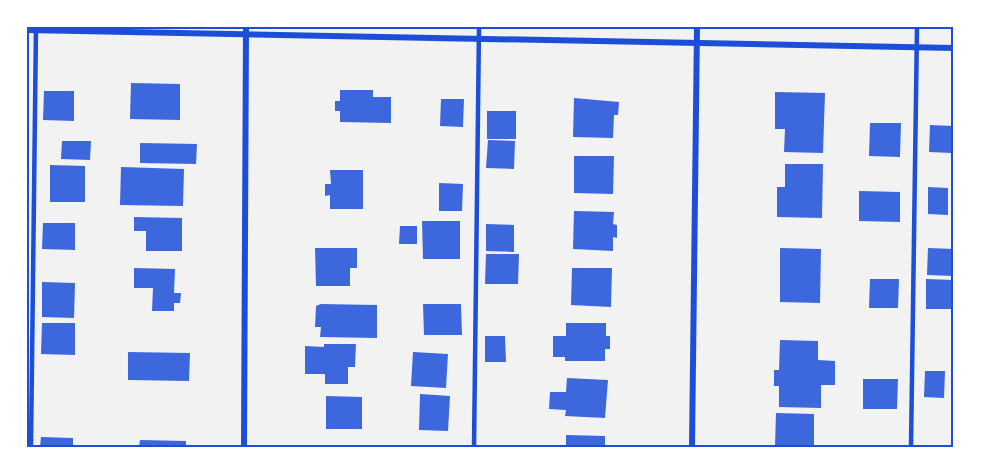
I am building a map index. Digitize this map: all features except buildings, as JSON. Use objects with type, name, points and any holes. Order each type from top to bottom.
[{"type":"street","points":[[692,447],[697,27]]},
{"type":"street","points":[[27,30],[246,30],[479,38],[954,48]]},
{"type":"street","points":[[244,447],[246,30]]},
{"type":"lane","points":[[474,447],[479,27]]},
{"type":"lane","points":[[911,447],[917,27]]},
{"type":"lane","points":[[31,447],[36,29]]}]
